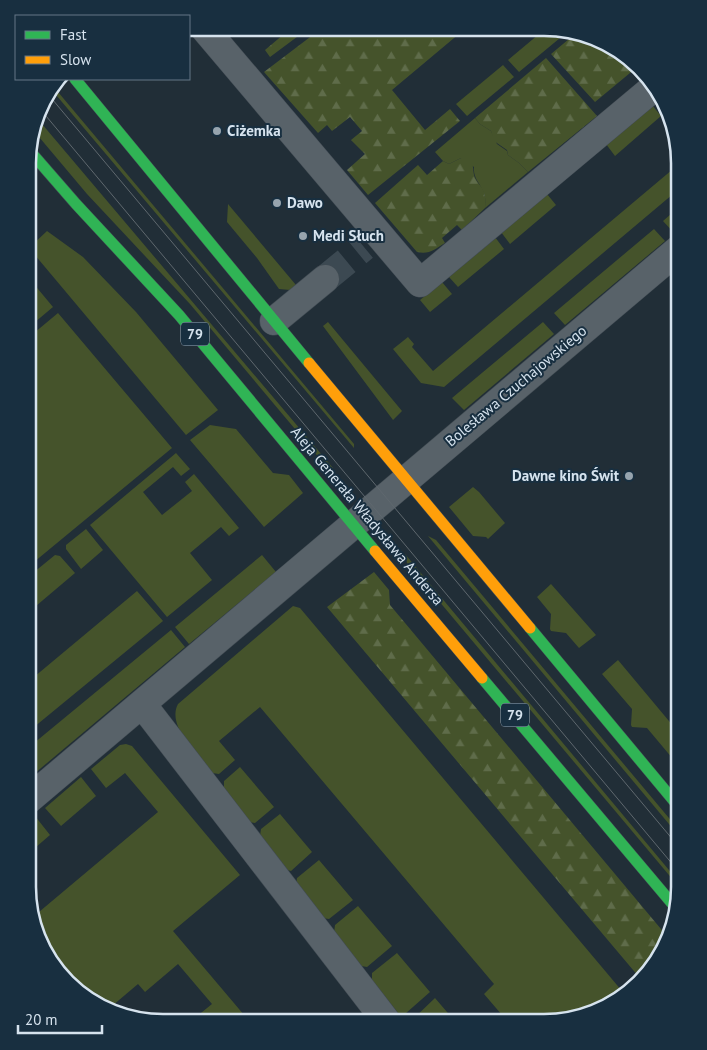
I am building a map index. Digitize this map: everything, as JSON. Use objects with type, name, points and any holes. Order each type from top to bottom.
[{"type":"main road","points":[[76,80],[670,796]]},
{"type":"main road","name":"Aleja Generała Władysława Andersa","points":[[36,158],[179,316],[669,900]]},
{"type":"street","points":[[211,37],[371,240],[420,283],[649,92]]},
{"type":"street","name":"Bolesława Czuchajowskiego","points":[[36,793],[671,256]]},
{"type":"street","points":[[274,321],[325,279]]},
{"type":"street","points":[[142,704],[381,1014]]},
{"type":"green space","points":[[456,36],[392,90],[425,130],[450,109],[460,121],[368,195],[347,170],[365,154],[351,140],[362,131],[350,117],[332,131],[327,125],[318,133],[264,72],[311,37]]},
{"type":"green space","points":[[537,36],[561,37],[519,72],[508,60]]},
{"type":"green space","points":[[281,37],[297,37],[270,57],[265,50]]},
{"type":"green space","points":[[569,39],[607,53],[632,71],[595,102],[551,54]]},
{"type":"green space","points":[[546,58],[597,116],[528,172],[508,155],[507,150],[494,141],[491,131],[480,124],[475,118]]},
{"type":"green space","points":[[503,65],[514,77],[467,116],[456,104]]},
{"type":"green space","points":[[58,92],[354,444],[354,448],[56,95]]},
{"type":"green space","points":[[652,105],[661,116],[615,156],[606,144]]},
{"type":"green space","points":[[475,118],[480,124],[491,131],[497,144],[507,151],[508,155],[528,172],[485,208],[485,195],[475,177],[474,167],[461,158],[449,164],[443,161],[435,152]]},
{"type":"green space","points":[[42,124],[333,468],[330,469],[326,466],[190,304],[87,194],[39,137]]},
{"type":"green space","points":[[461,158],[466,158],[471,162],[475,178],[484,193],[485,208],[462,230],[457,225],[442,238],[445,243],[428,252],[417,252],[375,203],[418,165],[427,175],[443,161],[449,164]]},
{"type":"green space","points":[[671,171],[671,196],[444,387],[421,383],[393,349],[408,337],[414,344],[412,347],[433,371]]},
{"type":"green space","points":[[547,194],[556,205],[510,244],[501,232]]},
{"type":"green space","points":[[228,204],[301,291],[279,289],[257,258],[227,222]]},
{"type":"green space","points":[[671,214],[671,230],[663,221]]},
{"type":"green space","points":[[654,229],[665,241],[565,325],[554,313]]},
{"type":"green space","points":[[47,231],[83,257],[136,312],[218,410],[186,435],[36,256],[36,241]]},
{"type":"green space","points":[[495,237],[504,249],[458,287],[449,277]]},
{"type":"green space","points":[[442,282],[452,294],[430,312],[420,300]]},
{"type":"green space","points":[[36,287],[53,307],[36,321]]},
{"type":"green space","points":[[58,313],[172,448],[36,560],[36,331]]},
{"type":"green space","points":[[328,322],[402,411],[393,420],[323,326]]},
{"type":"green space","points":[[543,322],[554,334],[464,410],[452,398]]},
{"type":"green space","points":[[210,425],[236,429],[273,473],[289,475],[303,493],[264,527],[190,440]]},
{"type":"green space","points":[[176,453],[190,469],[181,476],[173,467],[143,492],[162,515],[192,491],[185,482],[194,474],[239,528],[229,536],[221,527],[190,553],[212,580],[167,617],[90,525]]},
{"type":"green space","points":[[473,487],[505,523],[488,539],[486,537],[473,536],[449,507]]},
{"type":"green space","points":[[86,529],[103,550],[81,569],[66,549],[66,545]]},
{"type":"green space","points":[[428,536],[436,540],[670,819],[670,825]]},
{"type":"green space","points":[[405,554],[670,871],[670,876],[407,563]]},
{"type":"green space","points":[[55,555],[60,556],[75,573],[36,606],[36,570]]},
{"type":"green space","points":[[262,555],[276,572],[189,644],[175,627]]},
{"type":"green space","points":[[374,572],[389,590],[390,605],[663,931],[658,943],[636,974],[327,607]]},
{"type":"green space","points":[[551,584],[596,635],[579,648],[566,633],[551,631],[550,629],[551,614],[537,597]]},
{"type":"green space","points":[[137,591],[163,621],[36,725],[36,675]]},
{"type":"green space","points":[[293,606],[300,608],[620,988],[592,1004],[560,1013],[501,1014],[484,994],[494,984],[260,707],[219,741],[235,760],[219,774],[212,773],[192,750],[180,731],[175,713],[178,704]]},
{"type":"green space","points":[[171,630],[185,647],[36,772],[36,741]]},
{"type":"green space","points":[[618,660],[670,723],[670,756],[647,728],[632,727],[632,709],[602,674]]},
{"type":"green space","points":[[120,745],[132,746],[240,875],[173,931],[243,1014],[200,1014],[212,1004],[178,964],[145,992],[138,984],[115,1004],[86,988],[73,977],[53,950],[46,935],[39,912],[158,812],[125,773],[106,788],[91,769]]},
{"type":"green space","points":[[240,767],[274,807],[255,823],[249,822],[224,788],[224,781]]},
{"type":"green space","points":[[81,777],[96,796],[61,826],[45,808]]},
{"type":"green space","points":[[280,814],[312,852],[291,871],[287,870],[260,836],[261,829]]},
{"type":"green space","points":[[36,817],[50,835],[36,847]]},
{"type":"green space","points":[[319,860],[353,900],[329,919],[322,918],[296,884],[297,878]]},
{"type":"green space","points":[[358,906],[392,946],[367,967],[361,966],[334,933],[335,925]]},
{"type":"green space","points":[[397,953],[430,992],[405,1014],[398,1013],[372,980],[372,973]]},
{"type":"green space","points":[[435,998],[449,1014],[418,1014]]},
{"type":"tunnel","points":[[325,279],[364,247]]},
{"type":"tram line","points":[[53,100],[670,836]]},
{"type":"tram line","points":[[46,115],[670,861]]},
{"type":"traffic: fast","points":[[76,80],[309,363]]},
{"type":"traffic: fast","points":[[36,158],[179,315],[375,551]]},
{"type":"traffic: fast","points":[[530,628],[670,796]]},
{"type":"traffic: fast","points":[[482,678],[669,900]]},
{"type":"traffic: slow","points":[[309,363],[530,628]]},
{"type":"traffic: slow","points":[[375,551],[482,678]]},
{"type":"place","name":"Ciżemka","points":[[217,131]]},
{"type":"place","name":"Dawo","points":[[277,203]]},
{"type":"place","name":"Medi Słuch","points":[[303,236]]},
{"type":"place","name":"Dawne kino Świt","points":[[629,476]]}]
